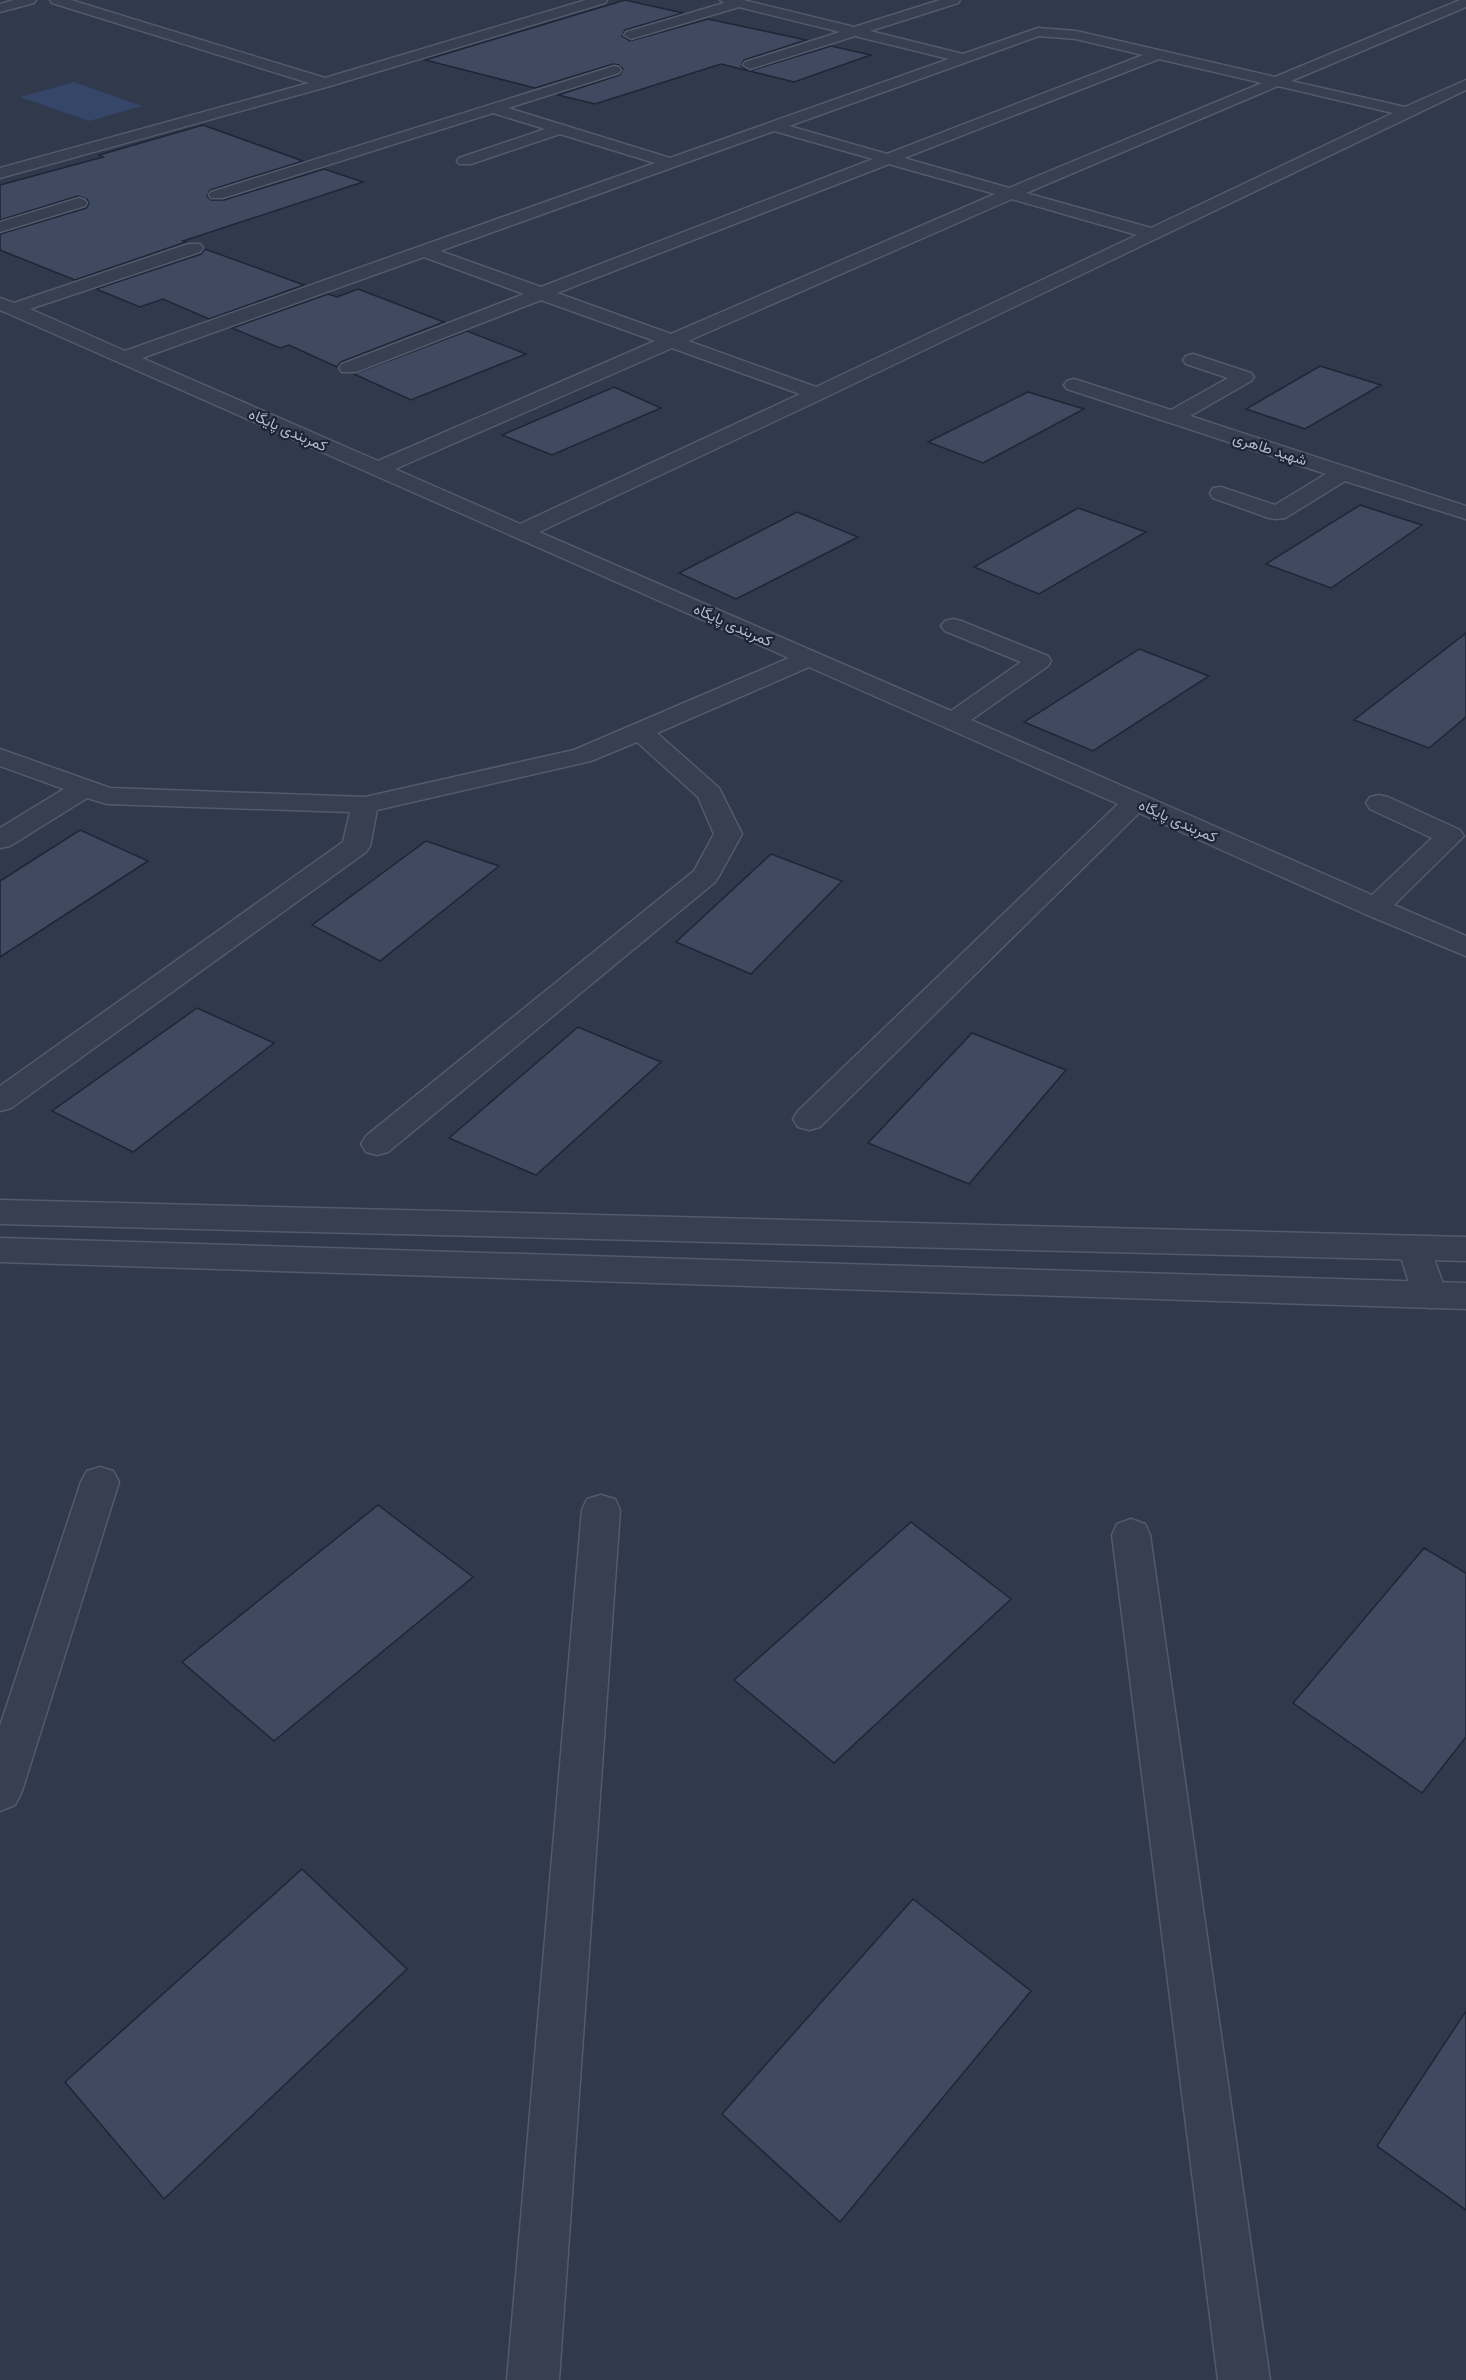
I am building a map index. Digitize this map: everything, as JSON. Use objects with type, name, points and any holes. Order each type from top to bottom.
[{"type":"street","points":[[0,9],[29,0]]},
{"type":"street","points":[[57,0],[325,83]]},
{"type":"street","points":[[0,173],[325,83],[600,0]]},
{"type":"street","points":[[750,65],[953,0]]},
{"type":"street","points":[[631,35],[733,1],[963,58]]},
{"type":"street","points":[[378,470],[1010,193],[1466,2]]},
{"type":"street","points":[[124,358],[1038,32],[1055,32],[1158,54],[1406,112]]},
{"type":"street","points":[[349,368],[1158,54]]},
{"type":"street","points":[[217,195],[614,70]]},
{"type":"street","points":[[520,532],[817,394],[1466,84]]},
{"type":"street","points":[[495,109],[670,163]]},
{"type":"street","points":[[773,126],[1150,233]]},
{"type":"street","points":[[465,161],[560,129]]},
{"type":"street","points":[[0,227],[79,203]]},
{"type":"street","points":[[6,306],[194,248]]},
{"type":"street","points":[[424,251],[817,394]]},
{"type":"street","name":"کمربندی پایگاه","points":[[6,306],[1466,947]]},
{"type":"street","points":[[1174,417],[1244,377],[1194,360]]},
{"type":"street","name":"شهید طاهری","points":[[1074,385],[1466,513]]},
{"type":"street","points":[[1221,493],[1277,513],[1343,473]]},
{"type":"street","points":[[952,722],[1039,661],[953,626]]},
{"type":"street","points":[[0,757],[107,796],[365,805],[582,756],[808,658]]},
{"type":"street","points":[[377,1144],[705,876],[728,834],[710,794],[640,731]]},
{"type":"street","points":[[0,840],[84,788]]},
{"type":"street","points":[[809,1119],[1135,802]]},
{"type":"street","points":[[1374,908],[1450,836],[1379,803]]},
{"type":"street","points":[[0,1101],[356,846],[365,805]]},
{"type":"street","points":[[0,1212],[1466,1249]]},
{"type":"street","points":[[1416,1248],[1430,1295]]},
{"type":"street","points":[[0,1250],[1466,1296]]},
{"type":"street","points":[[0,1791],[100,1482]]},
{"type":"street","points":[[533,2380],[601,1510]]},
{"type":"street","points":[[1131,1535],[1244,2380]]},
{"type":"shaded area","points":[[0,0],[1466,0],[1466,2380],[0,2380]]},
{"type":"shaded area","points":[[74,82],[142,106],[89,121],[20,97]]},
{"type":"building","points":[[625,0],[683,13],[625,30],[622,36],[630,41],[708,19],[806,40],[744,60],[741,66],[749,71],[721,64],[595,104],[558,95],[620,75],[623,69],[619,65],[613,64],[535,88],[425,60]]},
{"type":"building","points":[[831,46],[871,55],[794,82],[749,71]]},
{"type":"building","points":[[203,125],[303,161],[210,190],[207,196],[211,200],[224,200],[324,169],[363,182],[183,241],[186,242],[75,280],[0,250],[0,234],[86,208],[89,204],[87,199],[78,196],[0,220],[0,185],[103,157],[99,155]]},
{"type":"building","points":[[205,249],[304,285],[209,319],[163,299],[140,307],[96,289],[201,254]]},
{"type":"building","points":[[358,289],[444,322],[341,362],[337,367],[289,345],[280,348],[232,328],[328,294],[337,297]]},
{"type":"building","points":[[467,331],[526,354],[411,400],[354,374]]},
{"type":"building","points":[[1320,366],[1381,385],[1305,429],[1246,409]]},
{"type":"building","points":[[614,387],[661,408],[552,455],[502,435]]},
{"type":"building","points":[[1028,392],[1084,409],[983,463],[928,442]]},
{"type":"building","points":[[1360,505],[1422,525],[1331,588],[1266,564]]},
{"type":"building","points":[[1078,508],[1146,532],[1039,594],[974,567]]},
{"type":"building","points":[[797,512],[858,537],[736,599],[679,573]]},
{"type":"building","points":[[1466,633],[1466,717],[1429,748],[1354,720]]},
{"type":"building","points":[[1139,649],[1209,676],[1093,751],[1024,722]]},
{"type":"building","points":[[80,830],[148,861],[0,957],[0,881]]},
{"type":"building","points":[[426,841],[499,866],[380,961],[312,925]]},
{"type":"building","points":[[771,854],[842,881],[751,974],[676,942]]},
{"type":"building","points":[[197,1008],[274,1043],[133,1152],[52,1111]]},
{"type":"building","points":[[578,1027],[661,1062],[536,1175],[449,1138]]},
{"type":"building","points":[[972,1033],[1066,1070],[969,1184],[868,1143]]},
{"type":"building","points":[[378,1505],[473,1577],[274,1741],[182,1662]]},
{"type":"building","points":[[911,1522],[1011,1599],[834,1763],[734,1680]]},
{"type":"building","points":[[1424,1548],[1466,1573],[1466,1737],[1422,1793],[1293,1703]]},
{"type":"building","points":[[302,1869],[407,1969],[164,2199],[65,2082]]},
{"type":"building","points":[[913,1899],[1031,1991],[840,2222],[722,2114]]},
{"type":"building","points":[[1466,2011],[1466,2210],[1377,2146]]}]
